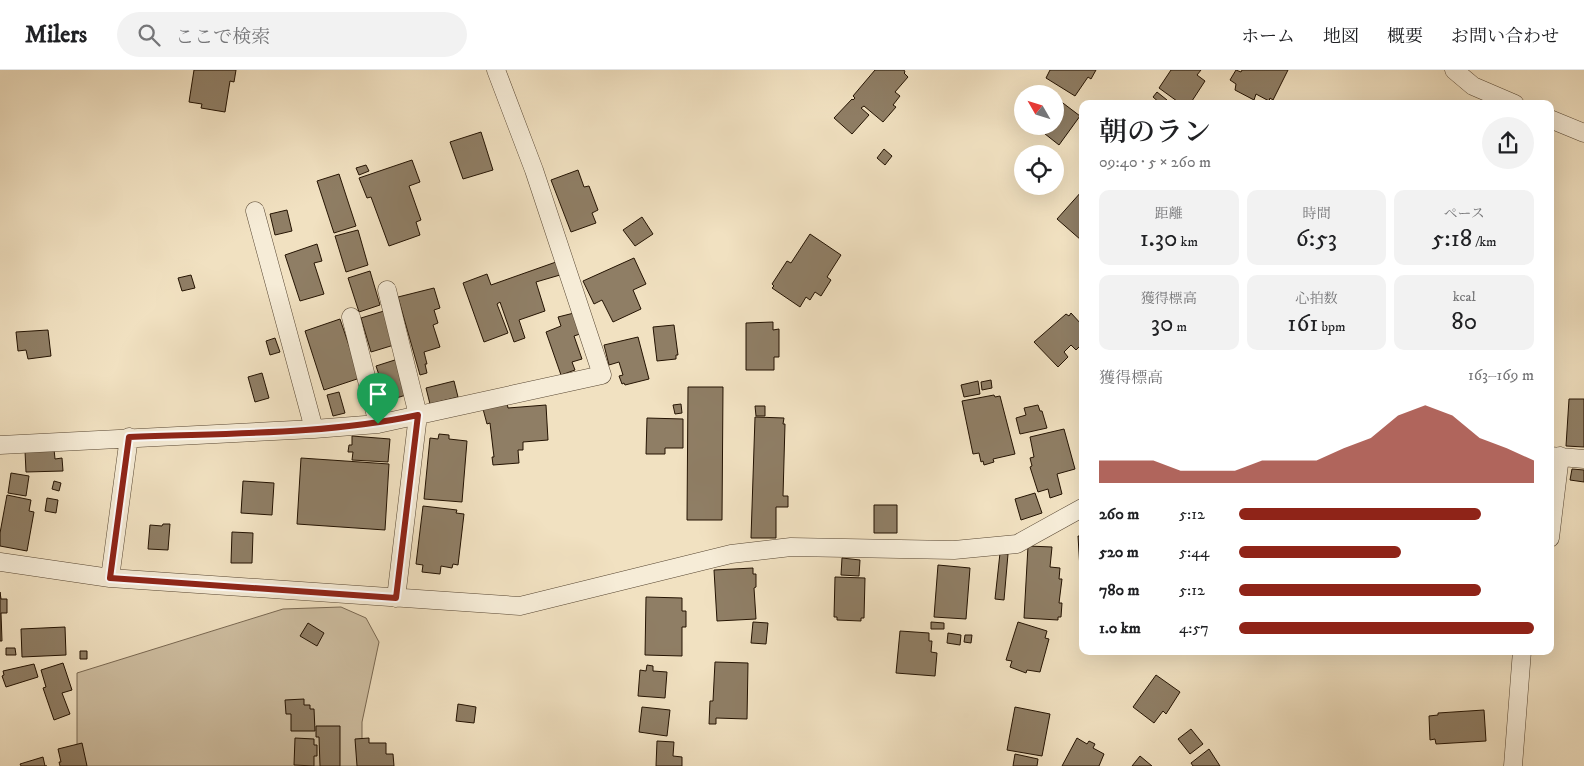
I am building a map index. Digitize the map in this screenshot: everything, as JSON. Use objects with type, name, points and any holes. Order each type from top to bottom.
[{"type":"street","points":[[0,445],[378,424],[602,375],[534,170],[496,70]]},
{"type":"street","points":[[1454,70],[1473,86],[1505,100]]},
{"type":"street","points":[[1554,121],[1584,133]]},
{"type":"street","points":[[255,211],[314,429]]},
{"type":"street","points":[[387,290],[418,415],[396,598]]},
{"type":"street","points":[[351,317],[378,424]]},
{"type":"street","points":[[110,578],[129,437]]},
{"type":"street","points":[[1554,472],[1555,456],[1584,459]]},
{"type":"street","points":[[0,562],[110,578],[520,606],[731,554],[791,547],[954,550],[1017,544],[1079,510]]},
{"type":"street","points":[[1514,766],[1522,655]]},
{"type":"shaded area","points":[[341,607],[366,618],[379,642],[362,722],[362,766],[80,766],[77,752],[77,673],[283,609]]},
{"type":"building","points":[[194,70],[236,70],[234,82],[230,81],[225,112],[201,108],[202,104],[189,102]]},
{"type":"building","points":[[875,70],[904,70],[908,77],[895,92],[900,96],[893,105],[896,107],[883,122],[864,106],[861,108],[869,115],[852,134],[834,118],[855,98],[853,96]]},
{"type":"building","points":[[1050,70],[1096,70],[1091,79],[1088,77],[1075,96],[1064,89],[1064,85],[1057,85],[1046,78]]},
{"type":"building","points":[[1171,70],[1201,70],[1197,75],[1205,81],[1193,100],[1176,100],[1159,88]]},
{"type":"building","points":[[1236,70],[1241,72],[1242,70],[1288,70],[1273,100],[1270,98],[1267,100],[1256,94],[1254,100],[1235,90],[1236,84],[1230,80]]},
{"type":"building","points":[[1157,92],[1167,100],[1156,100],[1153,97]]},
{"type":"building","points":[[1064,104],[1079,115],[1079,117],[1059,145],[1046,135],[1064,135]]},
{"type":"building","points":[[481,132],[493,170],[463,179],[450,142]]},
{"type":"building","points":[[884,149],[892,156],[885,165],[877,158]]},
{"type":"building","points":[[412,160],[420,182],[409,186],[421,220],[416,222],[420,235],[389,246],[371,197],[367,198],[359,178]]},
{"type":"building","points":[[366,165],[369,171],[359,175],[356,168]]},
{"type":"building","points":[[578,170],[584,187],[589,186],[598,210],[592,213],[596,223],[571,232],[551,180]]},
{"type":"building","points":[[339,174],[356,226],[334,233],[317,181]]},
{"type":"building","points":[[1079,194],[1079,238],[1057,219]]},
{"type":"building","points":[[287,210],[292,231],[275,235],[270,214]]},
{"type":"building","points":[[642,217],[653,234],[635,246],[623,230]]},
{"type":"building","points":[[358,230],[368,265],[346,272],[335,236]]},
{"type":"building","points":[[810,234],[841,255],[827,277],[831,280],[821,296],[815,292],[810,300],[806,297],[800,307],[772,288],[774,286],[772,284],[787,261],[791,263]]},
{"type":"building","points":[[317,244],[322,261],[314,263],[324,294],[300,301],[285,255]]},
{"type":"building","points":[[634,258],[646,284],[633,290],[641,309],[613,322],[602,300],[594,304],[583,281]]},
{"type":"building","points":[[556,262],[560,275],[536,282],[545,311],[519,320],[525,338],[514,342],[500,302],[497,304],[508,333],[484,342],[463,283],[487,274],[491,285]]},
{"type":"building","points":[[370,271],[380,305],[359,312],[348,278]]},
{"type":"building","points":[[191,275],[195,288],[182,291],[178,278]]},
{"type":"building","points":[[434,288],[440,308],[434,310],[438,323],[433,325],[440,347],[424,352],[427,373],[420,375],[398,297]]},
{"type":"building","points":[[384,311],[394,345],[371,352],[361,318]]},
{"type":"building","points":[[574,313],[583,333],[574,336],[582,359],[572,362],[575,370],[561,375],[546,332],[561,326],[558,317]]},
{"type":"building","points":[[1071,313],[1079,322],[1079,347],[1076,350],[1071,345],[1064,352],[1068,357],[1058,367],[1034,342],[1066,314],[1069,316]]},
{"type":"building","points":[[340,319],[360,378],[324,390],[305,331]]},
{"type":"building","points":[[773,322],[773,330],[779,329],[779,357],[774,357],[774,370],[746,370],[746,323]]},
{"type":"building","points":[[674,325],[678,355],[676,355],[676,359],[657,361],[653,327]]},
{"type":"building","points":[[48,330],[51,356],[28,359],[26,350],[18,351],[16,332]]},
{"type":"building","points":[[638,337],[649,379],[625,385],[624,383],[622,384],[619,376],[623,375],[619,362],[609,365],[604,345]]},
{"type":"building","points":[[275,338],[280,352],[270,355],[266,341]]},
{"type":"building","points":[[398,359],[409,394],[387,401],[384,391],[381,392],[378,382],[381,381],[376,366]]},
{"type":"building","points":[[262,373],[269,398],[255,402],[248,377]]},
{"type":"building","points":[[991,380],[992,388],[982,390],[981,382]]},
{"type":"building","points":[[454,381],[458,397],[430,404],[426,388]]},
{"type":"building","points":[[978,381],[980,394],[964,397],[961,385]]},
{"type":"building","points":[[688,387],[723,387],[722,520],[687,520]]},
{"type":"building","points":[[339,392],[345,413],[333,416],[327,395]]},
{"type":"building","points":[[994,395],[995,397],[1000,396],[1015,454],[993,459],[994,462],[984,465],[983,461],[981,462],[979,453],[973,454],[962,401]]},
{"type":"building","points":[[1569,399],[1584,399],[1584,447],[1566,446]]},
{"type":"building","points":[[507,403],[508,408],[546,405],[548,440],[523,442],[523,450],[518,450],[519,463],[493,465],[492,457],[494,457],[490,423],[487,424],[483,409]]},
{"type":"building","points":[[681,404],[682,413],[675,414],[673,405]]},
{"type":"building","points":[[1038,405],[1040,411],[1042,411],[1047,428],[1020,434],[1016,418],[1026,415],[1024,408]]},
{"type":"building","points":[[755,406],[765,406],[765,416],[756,416]]},
{"type":"building","points":[[755,417],[784,418],[783,496],[788,496],[788,507],[776,507],[776,538],[751,538]]},
{"type":"building","points":[[647,418],[683,419],[683,448],[665,448],[665,454],[646,454]]},
{"type":"building","points":[[1064,429],[1075,469],[1057,474],[1062,494],[1050,498],[1048,489],[1038,492],[1030,467],[1032,466],[1030,458],[1034,457],[1030,437]]},
{"type":"building","points":[[439,434],[449,435],[449,439],[467,441],[462,502],[424,499],[430,438],[438,439]]},
{"type":"building","points":[[352,436],[390,439],[388,462],[352,460],[353,452],[348,452],[349,445],[352,445]]},
{"type":"building","points":[[54,449],[55,459],[62,458],[63,471],[26,472],[25,451]]},
{"type":"building","points":[[301,458],[389,464],[385,530],[297,524]]},
{"type":"building","points":[[1572,469],[1584,470],[1584,482],[1570,480]]},
{"type":"building","points":[[11,473],[29,476],[26,496],[8,493]]},
{"type":"building","points":[[54,481],[61,483],[59,491],[52,489]]},
{"type":"building","points":[[243,481],[274,483],[272,515],[241,513]]},
{"type":"building","points":[[1035,493],[1042,513],[1021,520],[1015,499]]},
{"type":"building","points":[[7,495],[31,500],[29,511],[34,512],[27,551],[0,546],[0,533]]},
{"type":"building","points":[[47,498],[58,500],[56,513],[45,511]]},
{"type":"building","points":[[874,505],[897,505],[897,533],[874,533]]},
{"type":"building","points":[[423,506],[457,510],[456,513],[464,514],[458,565],[453,564],[452,568],[441,566],[440,574],[422,572],[423,565],[416,564]]},
{"type":"building","points":[[163,524],[170,524],[168,550],[148,549],[150,525],[162,526]]},
{"type":"building","points":[[232,532],[253,533],[252,563],[231,563]]},
{"type":"building","points":[[1028,546],[1052,547],[1050,567],[1060,568],[1059,579],[1062,579],[1059,603],[1062,603],[1061,617],[1058,617],[1058,620],[1024,618]]},
{"type":"building","points":[[1000,553],[1008,554],[1004,600],[995,599]]},
{"type":"building","points":[[842,558],[860,560],[859,576],[841,575]]},
{"type":"building","points":[[938,565],[970,568],[966,619],[934,617]]},
{"type":"building","points":[[753,568],[753,574],[756,574],[756,587],[754,588],[756,619],[717,621],[714,570]]},
{"type":"building","points":[[835,577],[865,578],[864,618],[861,618],[861,621],[837,620],[837,617],[834,617]]},
{"type":"building","points":[[0,592],[1,599],[7,599],[7,613],[1,613],[2,641],[0,641]]},
{"type":"building","points":[[646,597],[682,598],[682,611],[686,611],[686,627],[682,627],[682,656],[645,655]]},
{"type":"building","points":[[753,622],[768,623],[766,644],[751,643]]},
{"type":"building","points":[[931,622],[944,623],[944,629],[931,629]]},
{"type":"building","points":[[1018,622],[1047,631],[1045,638],[1049,639],[1040,672],[1027,670],[1026,673],[1010,667],[1012,661],[1006,660]]},
{"type":"building","points":[[308,623],[324,633],[317,646],[300,636]]},
{"type":"building","points":[[65,627],[66,655],[22,657],[21,629]]},
{"type":"building","points":[[900,631],[929,633],[929,641],[932,641],[931,652],[937,653],[935,676],[896,673]]},
{"type":"building","points":[[948,633],[961,635],[960,645],[947,643]]},
{"type":"building","points":[[965,635],[972,635],[971,643],[964,642]]},
{"type":"building","points":[[6,648],[15,648],[16,655],[6,655]]},
{"type":"building","points":[[80,651],[87,651],[87,659],[80,659]]},
{"type":"building","points":[[715,662],[748,663],[747,719],[716,718],[716,724],[709,724],[710,701],[713,701]]},
{"type":"building","points":[[63,663],[72,690],[62,693],[70,714],[54,720],[43,688],[46,687],[41,670]]},
{"type":"building","points":[[34,664],[38,677],[6,687],[2,676],[4,675],[3,671]]},
{"type":"building","points":[[647,665],[653,666],[653,671],[667,672],[665,698],[638,696],[640,670],[646,671]]},
{"type":"building","points":[[1156,675],[1180,692],[1166,714],[1163,711],[1154,723],[1133,707]]},
{"type":"building","points":[[304,699],[304,705],[310,705],[310,709],[314,709],[315,731],[291,731],[291,714],[286,714],[285,700]]},
{"type":"building","points":[[458,704],[476,707],[474,723],[456,721]]},
{"type":"building","points":[[642,707],[670,710],[667,736],[639,732]]},
{"type":"building","points":[[1015,707],[1050,714],[1042,756],[1007,750]]},
{"type":"building","points":[[1484,710],[1486,741],[1436,744],[1435,739],[1430,740],[1429,716],[1438,715],[1438,713]]},
{"type":"building","points":[[316,726],[340,726],[340,766],[320,766],[319,737],[316,737]]},
{"type":"building","points":[[1191,729],[1203,744],[1190,754],[1178,739]]},
{"type":"building","points":[[295,738],[314,739],[314,745],[317,745],[317,756],[314,756],[314,766],[294,765]]},
{"type":"building","points":[[369,738],[369,743],[386,743],[386,754],[393,754],[394,766],[357,766],[355,739]]},
{"type":"building","points":[[1077,738],[1087,744],[1089,741],[1095,744],[1093,748],[1104,754],[1099,766],[1062,766]]},
{"type":"building","points":[[657,741],[674,742],[673,756],[682,757],[682,766],[656,766]]},
{"type":"building","points":[[82,743],[87,766],[60,766],[58,749]]},
{"type":"building","points":[[1209,749],[1220,766],[1193,766],[1191,763]]},
{"type":"building","points":[[1015,754],[1038,759],[1037,766],[1013,766]]},
{"type":"building","points":[[1140,756],[1152,766],[1132,766]]},
{"type":"building","points":[[43,757],[45,766],[21,766],[20,764]]},
{"type":"route","points":[[418,415],[396,598],[110,578],[129,437],[314,429],[378,424],[418,415]]}]
